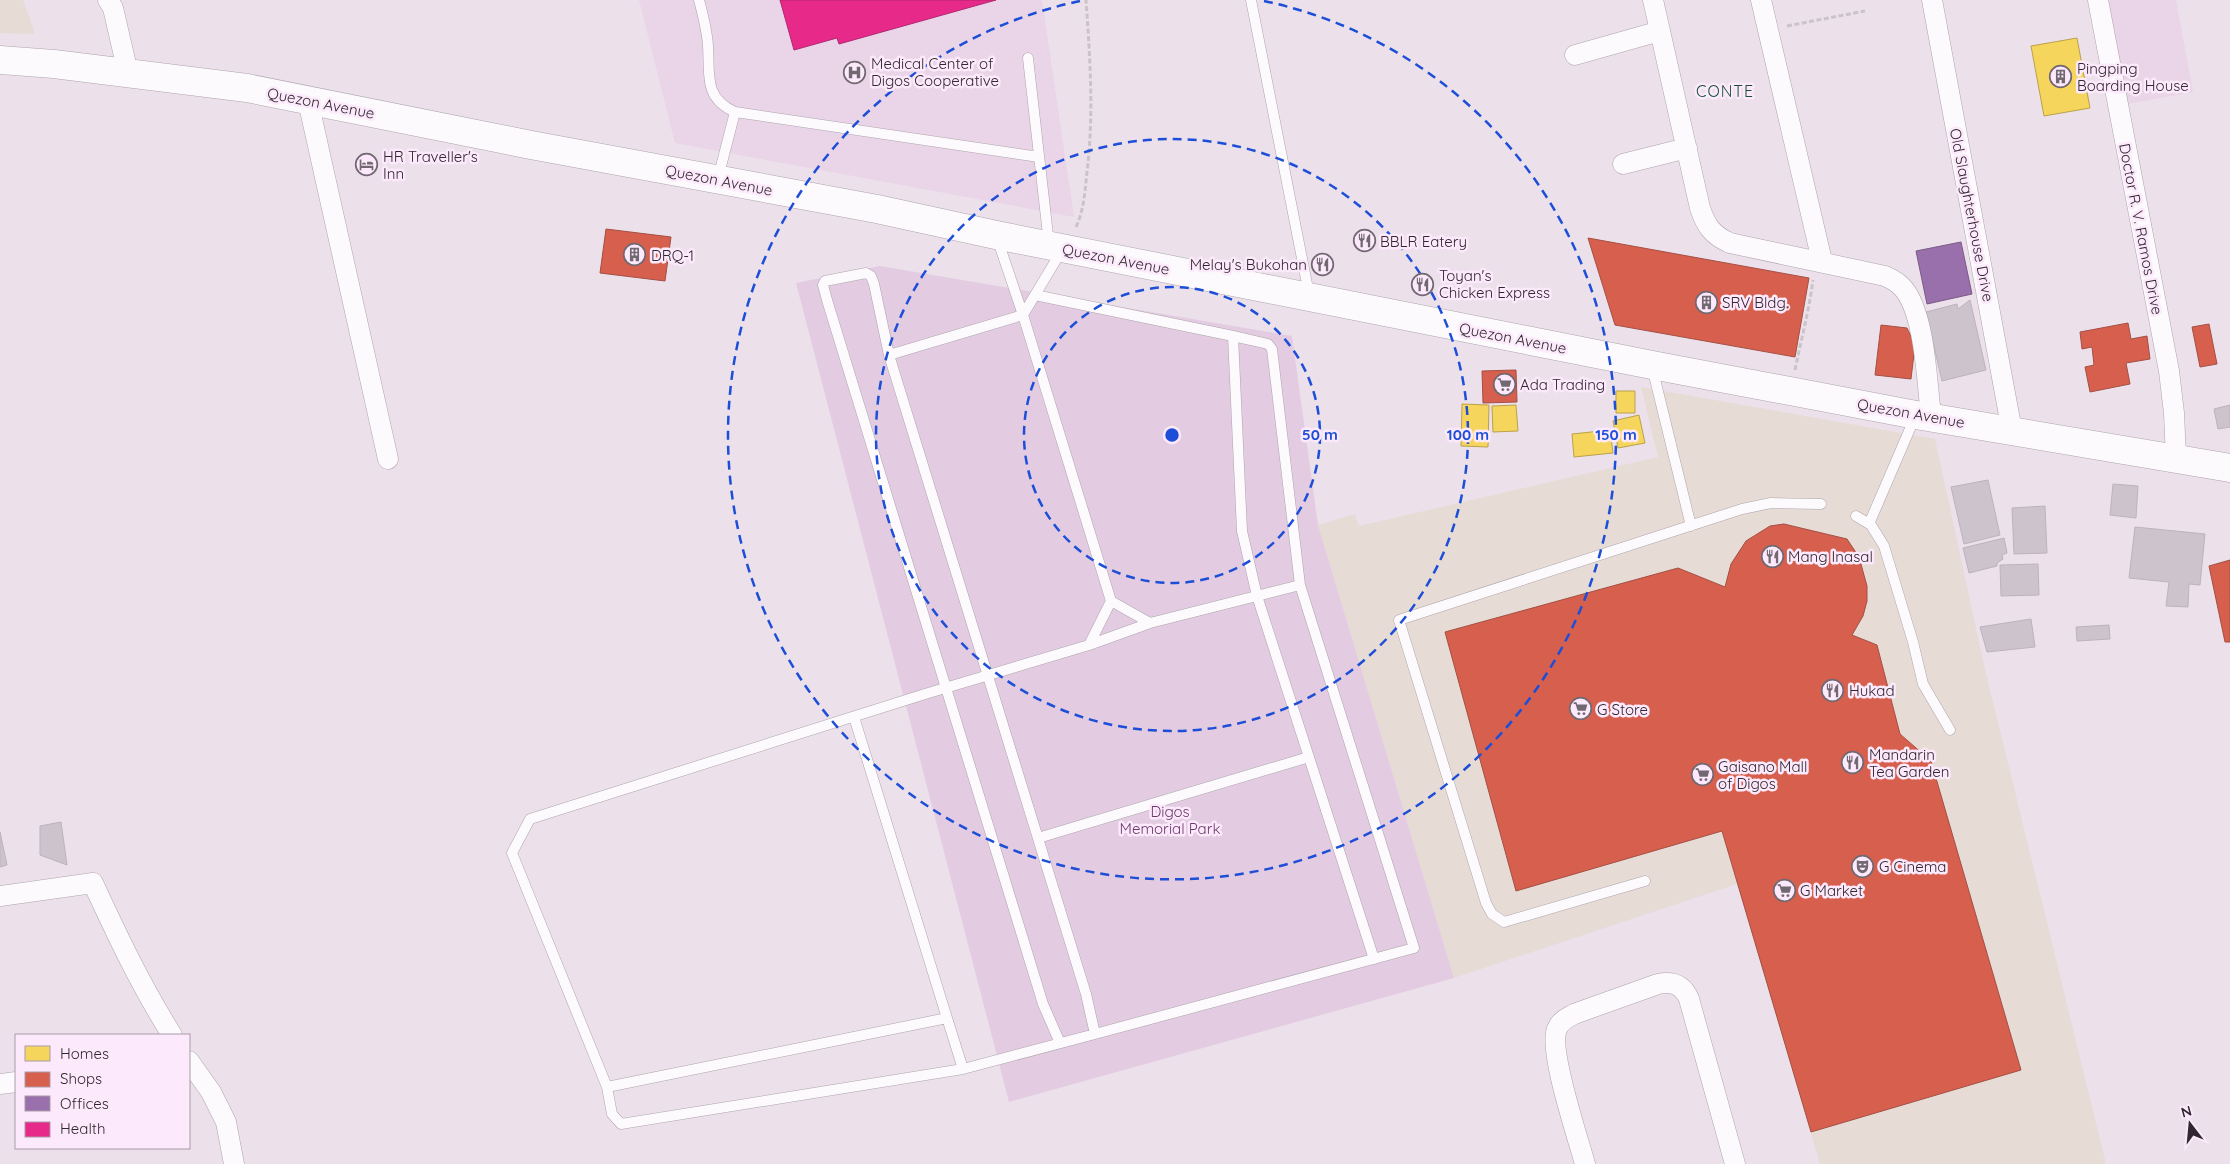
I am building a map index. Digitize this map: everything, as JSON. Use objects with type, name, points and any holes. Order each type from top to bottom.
[{"type":"main road","name":"Quezon Avenue","points":[[0,60],[54,64],[247,88],[877,209],[996,235],[1652,365],[2012,431],[2230,468]]},
{"type":"street","points":[[108,0],[113,8],[128,73]]},
{"type":"street","points":[[1653,0],[1704,219],[1714,234],[1730,243],[1885,276],[1902,286],[1908,295],[1920,326],[1924,415]]},
{"type":"street","points":[[1761,0],[1819,261]]},
{"type":"street","name":"Old Slaughterhouse Drive","points":[[1932,0],[2012,431]]},
{"type":"street","name":"Doctor R. V. Ramos Drive","points":[[2098,0],[2168,371],[2174,413],[2176,458]]},
{"type":"street","points":[[1575,55],[1660,31]]},
{"type":"street","points":[[308,101],[388,460]]},
{"type":"street","points":[[1623,164],[1687,148]]},
{"type":"street","points":[[0,896],[93,883],[125,953],[150,1000],[171,1034]]},
{"type":"street","points":[[1585,1164],[1555,1049],[1557,1028],[1562,1021],[1574,1014],[1658,984],[1670,982],[1680,986],[1689,1000],[1735,1164]]},
{"type":"street","points":[[190,1062],[211,1092],[226,1122],[234,1164]]},
{"type":"street","points":[[0,1084],[15,1082]]},
{"type":"lane","points":[[699,0],[708,45],[711,88],[717,100],[735,112],[1039,157]]},
{"type":"lane","points":[[1251,0],[1310,298]]},
{"type":"lane","points":[[1253,12],[1259,0]]},
{"type":"lane","points":[[888,355],[1023,315],[1035,294],[1056,247],[1039,157],[1028,58]]},
{"type":"lane","points":[[718,179],[735,112]]},
{"type":"lane","points":[[996,235],[1023,315],[1112,601],[1150,623]]},
{"type":"lane","points":[[1060,1043],[1043,1004],[827,300],[823,284],[825,281],[866,273],[871,276],[888,355],[1086,994],[1095,1034]]},
{"type":"lane","points":[[1035,294],[1268,344],[1272,349],[1300,585],[1414,948],[963,1069],[621,1124],[612,1114],[606,1087],[512,853],[530,819],[1089,645],[1150,623],[1300,585]]},
{"type":"lane","points":[[1233,336],[1242,531],[1257,596],[1374,959]]},
{"type":"lane","points":[[1652,365],[1691,526]]},
{"type":"lane","points":[[1869,524],[1924,415]]},
{"type":"lane","points":[[1645,881],[1504,922],[1492,914],[1486,904],[1398,620],[1742,509],[1771,503],[1821,504]]},
{"type":"lane","points":[[1856,516],[1869,524],[1878,534],[1884,546],[1913,642],[1923,684],[1950,730]]},
{"type":"lane","points":[[1089,645],[1112,601]]},
{"type":"lane","points":[[854,717],[963,1069]]},
{"type":"lane","points":[[1038,838],[1309,757]]},
{"type":"lane","points":[[606,1087],[947,1018]]},
{"type":"path","points":[[1056,247],[1081,215],[1090,153],[1092,82],[1086,0]]},
{"type":"path","points":[[1767,30],[1865,11]]},
{"type":"path","points":[[1792,391],[1802,331],[1810,308],[1819,261]]},
{"type":"shaded area","points":[[0,0],[23,0],[35,34],[0,33]]},
{"type":"shaded area","name":"Medical Center of Digos Cooperative","points":[[639,0],[1042,0],[1074,217],[675,143]]},
{"type":"shaded area","points":[[2108,0],[2176,0],[2193,92],[2128,104]]},
{"type":"shaded area","name":"Gaisano Mall of Digos","points":[[1641,387],[1935,439],[1984,665],[2106,1164],[1820,1164],[1737,884],[1454,978],[1318,525],[1355,514],[1359,526],[1658,457]]},
{"type":"green space","name":"Digos Memorial Park","points":[[880,266],[1292,336],[1318,525],[1454,978],[1009,1102],[796,283]]},
{"type":"building: Homes","name":"Pingping Boarding House","points":[[2077,38],[2090,108],[2044,116],[2031,46]]},
{"type":"building: Homes","points":[[1616,391],[1635,391],[1635,413],[1616,413]]},
{"type":"building: Homes","points":[[1462,404],[1489,405],[1488,447],[1461,446]]},
{"type":"building: Homes","points":[[1516,405],[1518,431],[1493,432],[1492,406]]},
{"type":"building: Homes","points":[[1639,415],[1645,443],[1618,448],[1613,421]]},
{"type":"building: Homes","points":[[1610,430],[1613,453],[1574,457],[1572,434]]},
{"type":"building: Shops","name":"DRQ-1","points":[[606,229],[671,237],[665,281],[600,273]]},
{"type":"building: Shops","name":"SRV Bldg.","points":[[1588,238],[1809,278],[1795,357],[1615,325]]},
{"type":"building: Shops","points":[[2128,323],[2131,339],[2147,336],[2150,359],[2126,363],[2130,384],[2090,392],[2085,367],[2094,365],[2092,347],[2082,349],[2080,332]]},
{"type":"building: Shops","points":[[2209,324],[2217,364],[2200,367],[2192,327]]},
{"type":"building: Shops","points":[[1881,325],[1907,328],[1915,345],[1911,379],[1875,375]]},
{"type":"building: Shops","points":[[1516,370],[1517,402],[1483,403],[1482,371]]},
{"type":"building: Shops","points":[[1784,524],[1847,539],[1859,557],[1867,586],[1867,601],[1863,616],[1852,635],[1877,645],[1900,734],[1931,761],[2021,1070],[1811,1132],[1722,831],[1516,891],[1445,632],[1678,568],[1725,587],[1731,564],[1746,541],[1770,526]]},
{"type":"building: Shops","points":[[2230,560],[2230,642],[2225,642],[2209,566]]},
{"type":"building: Offices","points":[[1961,242],[1972,294],[1927,304],[1916,251]]},
{"type":"building: Health","points":[[780,0],[996,0],[839,44],[837,38],[794,50]]},
{"type":"building: Other","points":[[1970,300],[1986,370],[1942,381],[1926,312],[1957,304],[1958,309]]},
{"type":"building: Other","points":[[2230,405],[2230,427],[2218,429],[2214,409]]},
{"type":"building: Other","points":[[1988,480],[2000,535],[1964,544],[1951,487]]},
{"type":"building: Other","points":[[2113,484],[2138,486],[2136,518],[2110,515]]},
{"type":"building: Other","points":[[2045,506],[2047,553],[2014,554],[2012,508]]},
{"type":"building: Other","points":[[2135,527],[2205,534],[2200,585],[2189,584],[2188,607],[2166,606],[2169,582],[2129,578]]},
{"type":"building: Other","points":[[2004,538],[2007,553],[2002,555],[2003,559],[1997,563],[1997,566],[1969,573],[1963,548]]},
{"type":"building: Other","points":[[2038,564],[2039,595],[2001,596],[2000,565]]},
{"type":"building: Other","points":[[2031,619],[2035,647],[1987,652],[1980,627]]},
{"type":"building: Other","points":[[2109,625],[2110,639],[2077,641],[2076,627]]},
{"type":"building: Other","points":[[61,822],[67,865],[40,855],[40,826]]},
{"type":"building: Other","points":[[0,832],[7,865],[0,867]]},
{"type":"place","name":"Medical Center of Digos Cooperative","points":[[855,72]]},
{"type":"place","name":"Pingping Boarding House","points":[[2061,77]]},
{"type":"place","name":"HR Traveller's Inn","points":[[367,165]]},
{"type":"place","name":"BBLR Eatery","points":[[1364,241]]},
{"type":"place","name":"DRQ-1","points":[[635,255]]},
{"type":"place","name":"Melay's Bukohan","points":[[1323,264]]},
{"type":"place","name":"Toyan's Chicken Express","points":[[1423,284]]},
{"type":"place","name":"SRV Bldg.","points":[[1706,302]]},
{"type":"place","name":"Ada Trading","points":[[1504,384]]},
{"type":"place","name":"Mang Inasal","points":[[1772,556]]},
{"type":"place","name":"Hukad","points":[[1833,690]]},
{"type":"place","name":"G Store","points":[[1581,709]]},
{"type":"place","name":"Mandarin Tea Garden","points":[[1853,763]]},
{"type":"place","name":"Gaisano Mall of Digos","points":[[1702,775]]},
{"type":"place","name":"G Cinema","points":[[1863,866]]},
{"type":"place","name":"G Market","points":[[1784,890]]},
{"type":"district","name":"CONTE","points":[[1725,91]]}]
